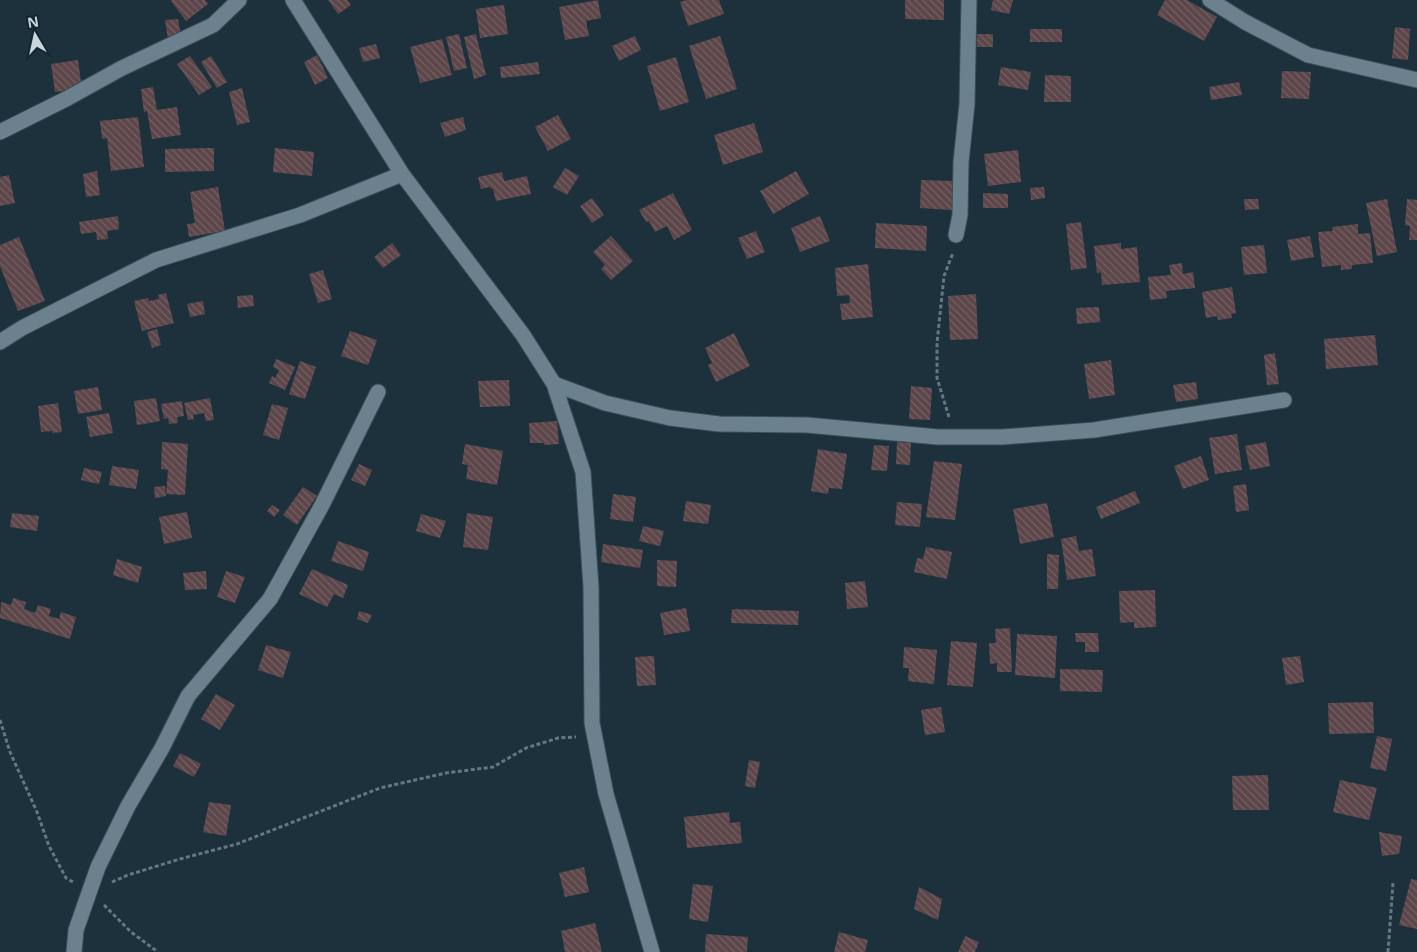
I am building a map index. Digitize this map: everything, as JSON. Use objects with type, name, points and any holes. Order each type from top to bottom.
[{"type":"street","points":[[0,132],[122,68],[213,24],[239,0]]},
{"type":"street","points":[[293,0],[402,174],[523,334],[554,384],[583,472],[591,587],[592,722],[594,735],[606,794],[652,952]]},
{"type":"street","points":[[956,235],[960,215],[961,162],[967,104],[969,0]]},
{"type":"street","points":[[1210,0],[1245,22],[1308,55],[1417,80]]},
{"type":"street","points":[[0,342],[22,328],[156,260],[300,214],[402,174]]},
{"type":"street","points":[[554,384],[605,403],[670,418],[718,424],[807,425],[938,437],[1002,437],[1094,430],[1284,400]]},
{"type":"street","points":[[74,952],[76,930],[98,867],[128,806],[162,748],[188,696],[270,600],[322,505],[378,392]]},
{"type":"path","points":[[938,437],[950,420],[937,378],[937,343],[944,276],[953,254],[956,235]]},
{"type":"path","points":[[0,720],[10,752],[37,812],[49,846],[66,878],[89,892],[131,932],[158,952]]},
{"type":"path","points":[[89,892],[128,875],[237,844],[380,788],[446,773],[493,767],[526,748],[558,738],[594,735]]},
{"type":"path","points":[[1388,952],[1394,883]]},
{"type":"building","points":[[172,0],[205,0],[208,4],[186,21]]},
{"type":"building","points":[[328,0],[347,0],[351,5],[338,14]]},
{"type":"building","points":[[598,0],[601,18],[586,21],[589,36],[565,40],[559,7]]},
{"type":"building","points":[[686,0],[719,0],[724,14],[688,26],[680,2]]},
{"type":"building","points":[[905,0],[944,0],[944,20],[905,19]]},
{"type":"building","points":[[993,0],[1013,0],[1009,14],[991,10]]},
{"type":"building","points":[[1165,0],[1187,0],[1217,17],[1204,41],[1157,15]]},
{"type":"building","points":[[504,5],[508,34],[480,38],[476,9]]},
{"type":"building","points":[[178,19],[181,37],[168,39],[165,20]]},
{"type":"building","points":[[1395,27],[1410,29],[1408,60],[1392,58]]},
{"type":"building","points":[[1030,29],[1062,29],[1062,42],[1030,42]]},
{"type":"building","points":[[459,34],[467,68],[454,71],[446,37]]},
{"type":"building","points":[[476,34],[486,75],[474,79],[464,37]]},
{"type":"building","points":[[977,34],[993,34],[993,47],[977,47]]},
{"type":"building","points":[[635,36],[641,50],[619,61],[612,46]]},
{"type":"building","points":[[720,36],[737,89],[706,99],[689,46]]},
{"type":"building","points":[[442,39],[452,75],[420,83],[410,47]]},
{"type":"building","points":[[376,44],[380,58],[363,62],[359,48]]},
{"type":"building","points":[[317,55],[328,78],[315,85],[304,62]]},
{"type":"building","points":[[190,56],[212,87],[199,95],[177,64]]},
{"type":"building","points":[[211,56],[227,82],[217,88],[201,62]]},
{"type":"building","points":[[676,57],[689,102],[660,111],[647,66]]},
{"type":"building","points":[[78,60],[82,89],[55,92],[51,64]]},
{"type":"building","points":[[538,62],[540,74],[501,78],[500,67]]},
{"type":"building","points":[[1001,67],[1031,72],[1028,90],[998,85]]},
{"type":"building","points":[[1282,71],[1311,72],[1309,99],[1281,98]]},
{"type":"building","points":[[1045,75],[1071,76],[1071,102],[1044,102]]},
{"type":"building","points":[[1239,82],[1242,95],[1211,100],[1209,87]]},
{"type":"building","points":[[153,87],[157,110],[177,107],[181,135],[152,139],[147,111],[144,112],[141,89]]},
{"type":"building","points":[[242,88],[250,122],[237,125],[229,92]]},
{"type":"building","points":[[558,115],[571,139],[548,151],[535,127]]},
{"type":"building","points":[[138,117],[144,167],[111,171],[107,138],[102,139],[100,121]]},
{"type":"building","points":[[463,117],[466,130],[445,137],[440,123]]},
{"type":"building","points":[[754,123],[763,152],[723,165],[714,135]]},
{"type":"building","points":[[214,148],[214,171],[165,172],[165,149]]},
{"type":"building","points":[[275,148],[314,152],[312,176],[273,172]]},
{"type":"building","points":[[1018,150],[1021,182],[988,186],[984,154]]},
{"type":"building","points":[[565,168],[579,176],[567,195],[553,187]]},
{"type":"building","points":[[97,171],[100,195],[86,197],[83,174]]},
{"type":"building","points":[[796,171],[809,194],[773,214],[760,191]]},
{"type":"building","points":[[502,172],[504,181],[527,176],[531,194],[496,201],[493,189],[490,187],[481,189],[478,177]]},
{"type":"building","points":[[9,175],[15,203],[0,206],[0,177]]},
{"type":"building","points":[[921,180],[953,181],[952,210],[920,208]]},
{"type":"building","points":[[218,187],[225,231],[189,237],[187,224],[195,223],[190,192]]},
{"type":"building","points":[[1044,187],[1045,198],[1031,200],[1030,188]]},
{"type":"building","points":[[673,193],[692,230],[674,240],[667,226],[655,232],[649,221],[646,222],[639,210]]},
{"type":"building","points":[[983,193],[1008,194],[1008,208],[983,208]]},
{"type":"building","points":[[592,198],[604,215],[592,223],[580,206]]},
{"type":"building","points":[[1244,199],[1258,199],[1259,209],[1245,210]]},
{"type":"building","points":[[1387,199],[1397,252],[1377,256],[1366,203]]},
{"type":"building","points":[[1407,199],[1417,200],[1417,240],[1409,240],[1410,226],[1405,225]]},
{"type":"building","points":[[118,216],[119,229],[107,231],[108,239],[97,240],[96,232],[81,234],[79,222]]},
{"type":"building","points":[[820,216],[830,241],[800,252],[791,228]]},
{"type":"building","points":[[1081,222],[1087,268],[1071,270],[1066,224]]},
{"type":"building","points":[[876,223],[927,226],[926,251],[875,248]]},
{"type":"building","points":[[1358,224],[1358,234],[1370,233],[1373,263],[1352,265],[1352,269],[1341,270],[1341,265],[1322,267],[1318,232],[1333,231],[1332,227]]},
{"type":"building","points":[[756,231],[765,252],[747,259],[738,238]]},
{"type":"building","points":[[611,236],[633,261],[611,280],[601,269],[605,265],[593,252]]},
{"type":"building","points":[[1310,236],[1314,257],[1291,261],[1287,240]]},
{"type":"building","points":[[19,237],[45,301],[18,311],[0,266],[0,245]]},
{"type":"building","points":[[392,243],[401,255],[383,268],[374,257]]},
{"type":"building","points":[[1121,243],[1121,249],[1137,247],[1140,282],[1102,285],[1101,272],[1097,273],[1094,246]]},
{"type":"building","points":[[1264,245],[1267,273],[1244,275],[1241,247]]},
{"type":"building","points":[[1182,263],[1183,274],[1193,272],[1195,288],[1166,291],[1167,298],[1150,300],[1148,277],[1171,275],[1169,265]]},
{"type":"building","points":[[868,264],[873,317],[842,320],[840,304],[850,303],[849,295],[837,296],[835,268]]},
{"type":"building","points":[[323,270],[332,299],[318,303],[309,274]]},
{"type":"building","points":[[1232,287],[1236,313],[1231,314],[1232,318],[1218,320],[1217,316],[1206,318],[1202,292]]},
{"type":"building","points":[[166,293],[174,323],[142,331],[134,301],[148,298],[149,301],[159,299],[158,295]]},
{"type":"building","points":[[976,294],[978,339],[950,340],[948,296]]},
{"type":"building","points":[[253,295],[254,306],[238,308],[237,296]]},
{"type":"building","points":[[203,301],[205,314],[190,317],[187,304]]},
{"type":"building","points":[[1099,307],[1100,322],[1077,324],[1076,308]]},
{"type":"building","points":[[157,329],[161,345],[152,348],[147,332]]},
{"type":"building","points":[[350,331],[377,340],[368,365],[341,356]]},
{"type":"building","points":[[734,333],[750,366],[716,382],[708,365],[712,363],[705,348]]},
{"type":"building","points":[[1375,335],[1378,365],[1326,369],[1324,339]]},
{"type":"building","points":[[1275,353],[1279,384],[1267,385],[1264,355]]},
{"type":"building","points":[[276,359],[295,367],[285,390],[269,383],[272,376],[275,378],[279,370],[273,367]]},
{"type":"building","points":[[1111,360],[1115,395],[1089,399],[1084,364]]},
{"type":"building","points":[[300,361],[316,367],[305,399],[289,394]]},
{"type":"building","points":[[509,380],[510,406],[480,407],[478,381]]},
{"type":"building","points":[[1196,382],[1198,399],[1176,402],[1173,385]]},
{"type":"building","points":[[911,386],[932,388],[930,420],[909,419]]},
{"type":"building","points":[[98,387],[102,410],[78,414],[74,391]]},
{"type":"building","points":[[156,398],[160,421],[137,425],[134,401]]},
{"type":"building","points":[[210,398],[214,420],[206,421],[204,413],[193,415],[194,419],[188,420],[184,403]]},
{"type":"building","points":[[182,401],[184,416],[177,417],[178,423],[169,424],[168,418],[164,419],[161,404]]},
{"type":"building","points":[[58,403],[62,432],[41,432],[38,406]]},
{"type":"building","points":[[272,404],[288,408],[279,440],[263,435]]},
{"type":"building","points":[[109,413],[113,433],[90,437],[86,417]]},
{"type":"building","points":[[557,421],[559,444],[544,445],[544,443],[530,443],[529,423]]},
{"type":"building","points":[[1237,434],[1242,470],[1215,474],[1209,438]]},
{"type":"building","points":[[162,442],[188,444],[185,495],[166,494],[168,470],[161,469]]},
{"type":"building","points":[[897,442],[911,443],[910,465],[896,464]]},
{"type":"building","points":[[1266,442],[1270,466],[1250,470],[1245,446]]},
{"type":"building","points":[[465,444],[503,451],[497,485],[466,479],[468,465],[462,464]]},
{"type":"building","points":[[874,445],[889,446],[887,471],[871,470]]},
{"type":"building","points":[[818,449],[847,454],[842,489],[829,488],[828,494],[811,491]]},
{"type":"building","points":[[1201,456],[1209,480],[1183,489],[1174,466]]},
{"type":"building","points":[[934,461],[962,464],[955,520],[926,517]]},
{"type":"building","points":[[359,464],[372,470],[365,486],[351,480]]},
{"type":"building","points":[[112,466],[139,470],[136,489],[109,485]]},
{"type":"building","points":[[84,468],[102,472],[99,484],[81,480]]},
{"type":"building","points":[[1246,484],[1249,510],[1236,512],[1233,486]]},
{"type":"building","points":[[165,486],[166,496],[155,498],[154,487]]},
{"type":"building","points":[[303,487],[317,496],[297,525],[283,515]]},
{"type":"building","points":[[1135,491],[1140,503],[1101,519],[1096,507]]},
{"type":"building","points":[[613,494],[636,497],[633,522],[610,519]]},
{"type":"building","points":[[686,501],[711,505],[708,524],[683,521]]},
{"type":"building","points":[[897,502],[922,504],[920,527],[895,525]]},
{"type":"building","points":[[1047,503],[1054,537],[1020,544],[1013,509]]},
{"type":"building","points":[[272,505],[280,510],[274,517],[267,511]]},
{"type":"building","points":[[187,512],[192,538],[164,544],[159,517]]},
{"type":"building","points":[[12,513],[39,516],[37,531],[10,527]]},
{"type":"building","points":[[467,513],[493,517],[488,550],[463,547]]},
{"type":"building","points":[[421,514],[446,521],[440,538],[416,531]]},
{"type":"building","points":[[643,526],[664,531],[660,546],[639,541]]},
{"type":"building","points":[[1076,536],[1079,551],[1092,549],[1096,576],[1067,580],[1061,539]]},
{"type":"building","points":[[338,541],[369,552],[363,571],[331,561]]},
{"type":"building","points":[[603,544],[643,550],[640,568],[601,562]]},
{"type":"building","points":[[926,547],[952,552],[947,579],[914,572],[917,558],[923,559]]},
{"type":"building","points":[[1047,554],[1059,555],[1058,589],[1047,589]]},
{"type":"building","points":[[117,559],[142,567],[138,583],[113,575]]},
{"type":"building","points":[[657,560],[677,561],[676,587],[657,586]]},
{"type":"building","points":[[312,569],[348,585],[343,598],[334,594],[327,607],[299,594]]},
{"type":"building","points":[[206,571],[207,589],[185,590],[183,573]]},
{"type":"building","points":[[226,571],[245,577],[235,603],[217,597]]},
{"type":"building","points":[[865,581],[868,607],[847,609],[845,583]]},
{"type":"building","points":[[1155,590],[1156,627],[1134,628],[1134,622],[1120,623],[1119,591]]},
{"type":"building","points":[[13,598],[26,602],[24,609],[35,613],[38,605],[51,609],[49,616],[59,619],[61,612],[76,617],[70,639],[0,618],[1,602],[11,605]]},
{"type":"building","points":[[686,608],[690,631],[664,635],[660,613]]},
{"type":"building","points":[[732,609],[799,611],[798,625],[731,623]]},
{"type":"building","points":[[359,611],[372,615],[368,623],[357,619]]},
{"type":"building","points":[[1010,628],[1012,672],[997,672],[997,663],[990,664],[989,643],[996,643],[995,629]]},
{"type":"building","points":[[1075,633],[1098,633],[1099,652],[1085,652],[1085,642],[1076,642]]},
{"type":"building","points":[[1017,634],[1057,636],[1055,678],[1015,675]]},
{"type":"building","points":[[951,641],[977,643],[973,687],[947,685]]},
{"type":"building","points":[[266,645],[291,652],[283,678],[258,670]]},
{"type":"building","points":[[904,647],[937,650],[934,684],[908,681],[909,668],[903,668]]},
{"type":"building","points":[[654,656],[656,685],[637,686],[635,657]]},
{"type":"building","points":[[1300,656],[1304,682],[1286,685],[1282,658]]},
{"type":"building","points":[[1060,669],[1103,670],[1102,692],[1060,691]]},
{"type":"building","points":[[216,694],[235,705],[220,730],[201,719]]},
{"type":"building","points":[[1373,702],[1374,733],[1329,734],[1328,703]]},
{"type":"building","points":[[941,707],[945,732],[925,735],[921,710]]},
{"type":"building","points":[[1377,736],[1392,739],[1386,771],[1370,768]]},
{"type":"building","points":[[180,753],[201,764],[194,777],[173,766]]},
{"type":"building","points":[[749,760],[760,762],[755,788],[745,786]]},
{"type":"building","points":[[1268,775],[1269,810],[1233,810],[1232,776]]},
{"type":"building","points":[[1340,780],[1377,788],[1369,820],[1333,812]]},
{"type":"building","points":[[209,802],[231,805],[226,836],[203,832]]},
{"type":"building","points":[[729,812],[730,823],[740,822],[742,843],[687,848],[684,817]]},
{"type":"building","points":[[1379,832],[1402,836],[1399,854],[1382,856]]},
{"type":"building","points":[[584,867],[589,892],[565,897],[559,873]]},
{"type":"building","points":[[1411,879],[1417,880],[1417,929],[1399,925]]},
{"type":"building","points":[[693,884],[713,886],[708,922],[689,919]]},
{"type":"building","points":[[919,887],[942,899],[938,920],[914,909]]},
{"type":"building","points":[[595,923],[602,952],[565,952],[561,931]]},
{"type":"building","points":[[839,932],[868,940],[865,952],[834,952]]},
{"type":"building","points":[[706,934],[748,937],[747,952],[705,952]]},
{"type":"building","points":[[965,936],[979,942],[975,952],[958,952]]}]
